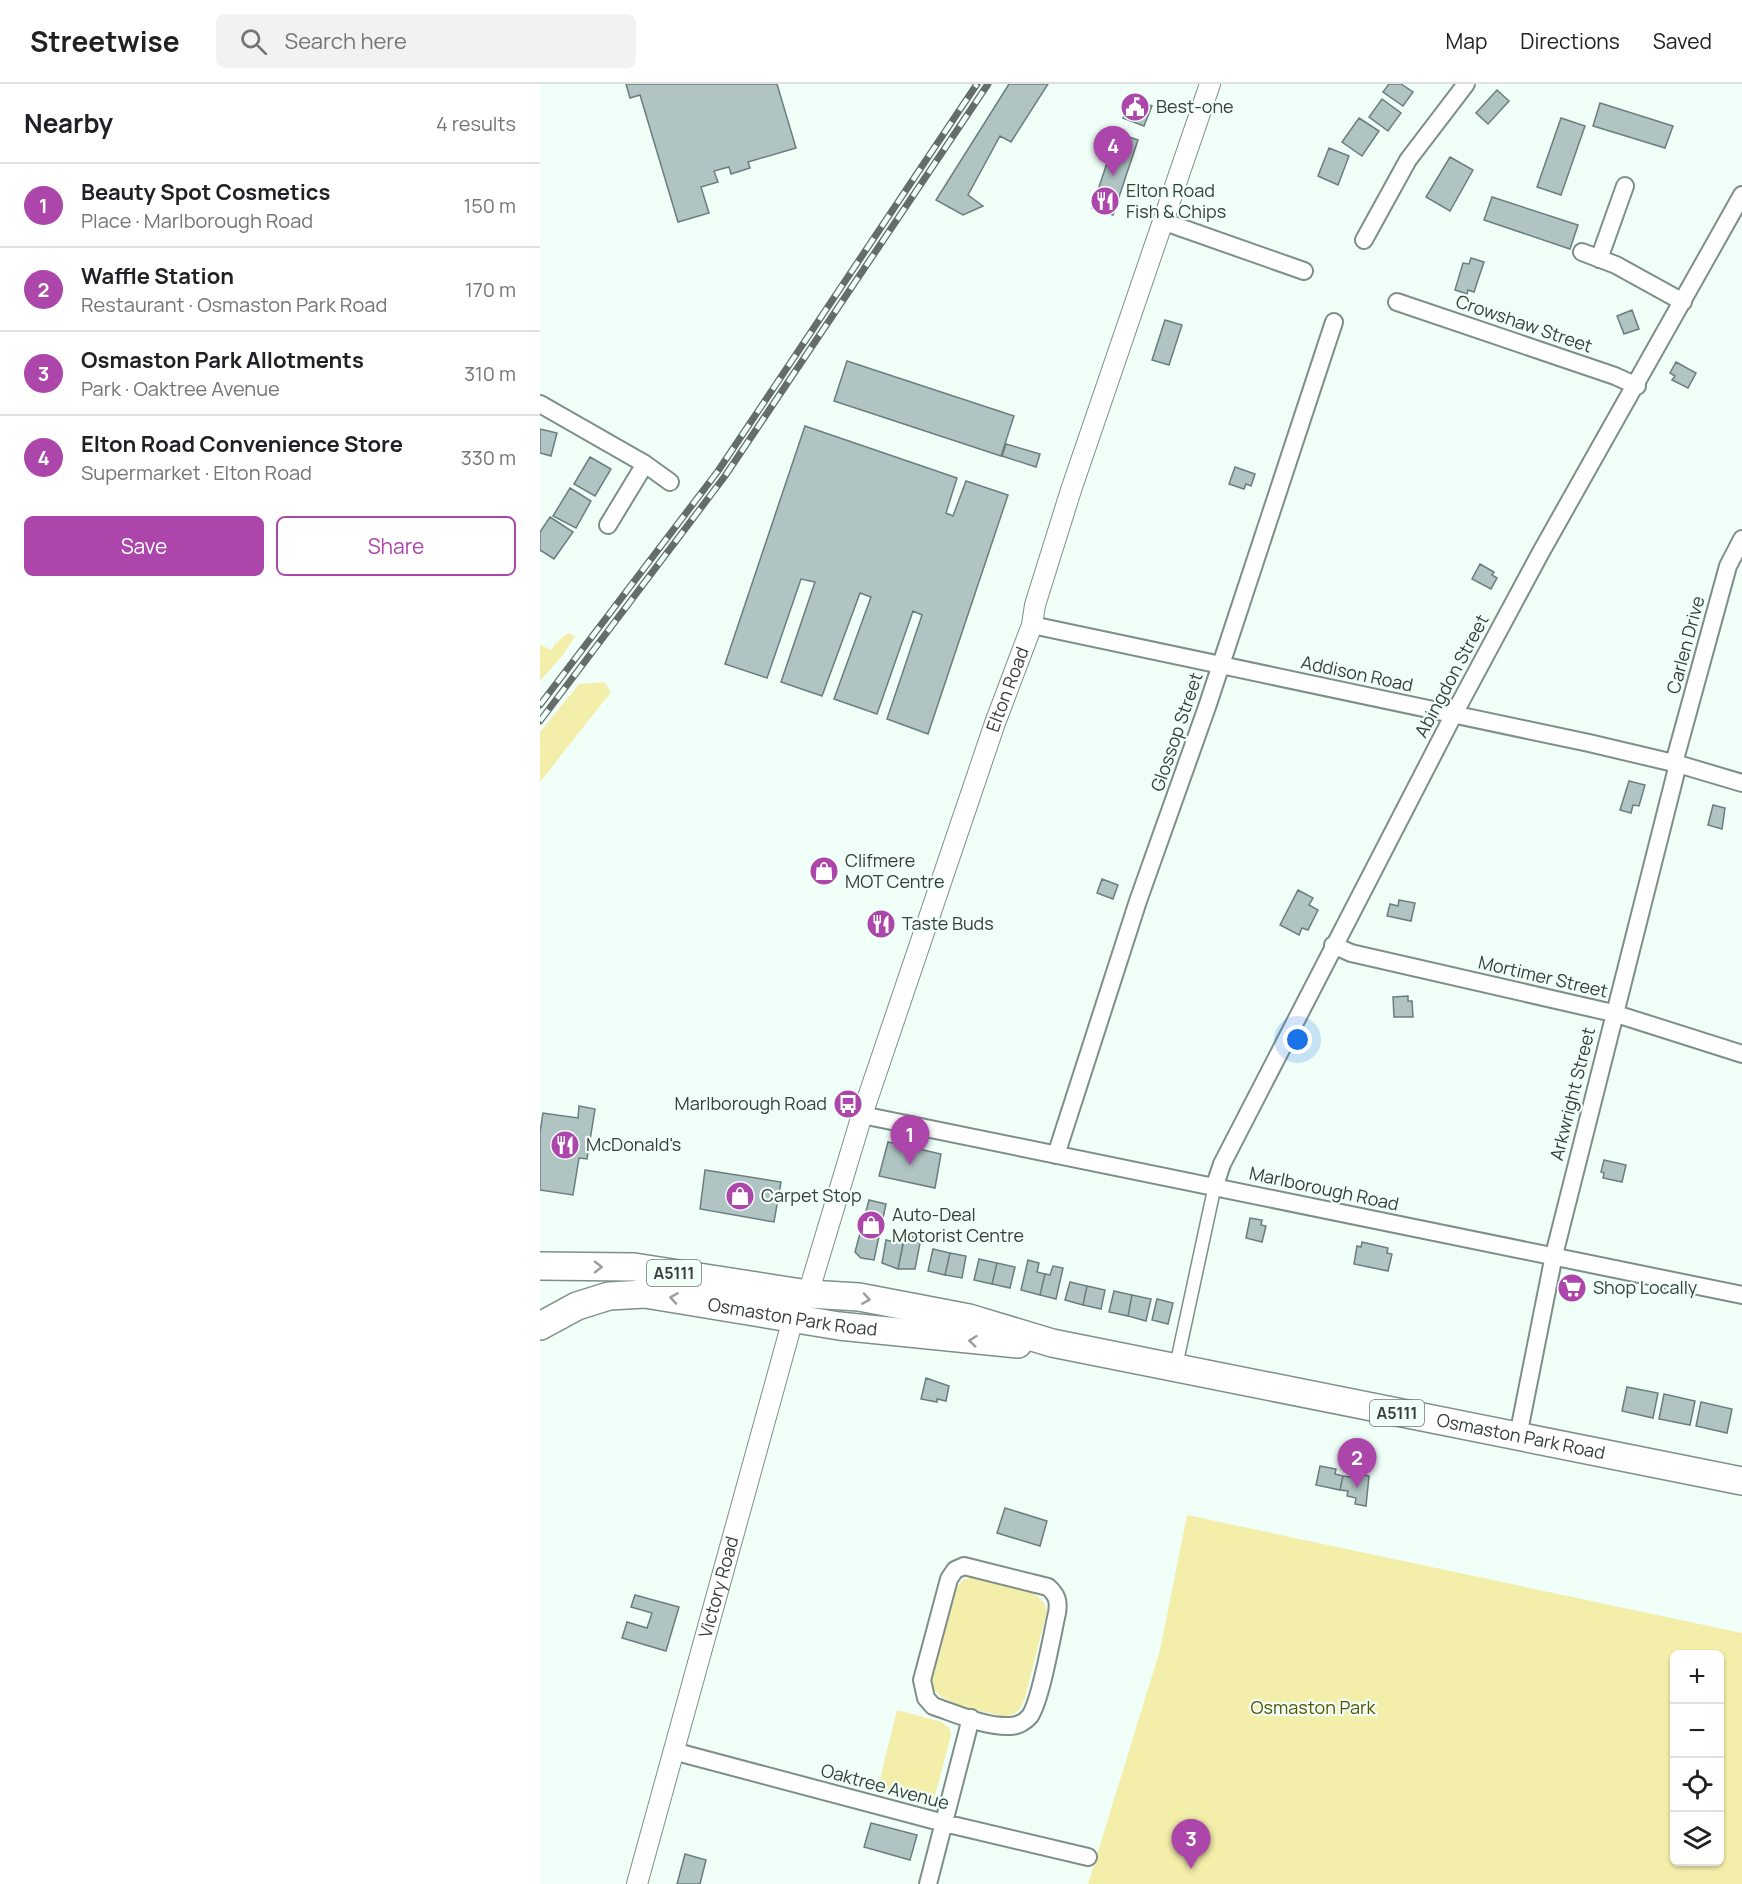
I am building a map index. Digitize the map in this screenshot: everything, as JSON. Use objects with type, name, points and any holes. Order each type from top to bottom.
[{"type":"highway","name":"Osmaston Park Road","points":[[540,1266],[634,1267],[807,1294],[859,1297],[969,1317],[1052,1343],[1742,1481]]},
{"type":"highway","name":"Osmaston Park Road","points":[[540,1326],[577,1306],[609,1296],[645,1294],[793,1319],[1000,1344],[1052,1343]]},
{"type":"street","name":"Elton Road","points":[[807,1294],[862,1115],[995,723],[1032,625],[1035,605],[1071,490],[1210,84]]},
{"type":"street","points":[[1364,240],[1408,160],[1466,84]]},
{"type":"street","points":[[1599,259],[1625,186]]},
{"type":"street","name":"Abingdon Street","points":[[1215,1185],[1222,1164],[1333,945],[1454,714],[1541,552],[1637,386],[1742,195]]},
{"type":"street","points":[[1162,221],[1304,271]]},
{"type":"street","points":[[1582,252],[1616,265],[1683,302]]},
{"type":"street","name":"Crowshaw Street","points":[[1397,302],[1616,376],[1637,386]]},
{"type":"street","name":"Glossop Street","points":[[1056,1155],[1138,901],[1221,665],[1334,322]]},
{"type":"street","points":[[540,404],[645,464],[670,482]]},
{"type":"street","points":[[608,525],[645,464]]},
{"type":"street","name":"Carlen Drive","points":[[1676,764],[1728,566],[1742,539]]},
{"type":"street","name":"Addison Road","points":[[1032,625],[1454,714],[1676,764],[1742,783]]},
{"type":"street","name":"Arkwright Street","points":[[1518,1436],[1554,1255],[1676,764]]},
{"type":"street","name":"Mortimer Street","points":[[1333,945],[1351,953],[1614,1012],[1742,1054]]},
{"type":"street","name":"Marlborough Road","points":[[862,1115],[1215,1185],[1332,1212],[1554,1255],[1742,1295]]},
{"type":"street","points":[[1176,1366],[1215,1185]]},
{"type":"street","name":"Victory Road","points":[[637,1884],[793,1319],[807,1294]]},
{"type":"street","points":[[964,1566],[1048,1587],[1056,1594],[1059,1604],[1030,1716],[1022,1724],[1010,1726],[971,1718],[933,1706],[922,1690],[922,1680],[949,1579],[955,1570],[964,1566]]},
{"type":"street","points":[[928,1884],[971,1718]]},
{"type":"street","name":"Oaktree Avenue","points":[[673,1751],[944,1823],[1088,1857]]},
{"type":"green space","points":[[568,633],[575,636],[563,655],[540,681],[540,645],[552,650],[554,645]]},
{"type":"green space","points":[[604,682],[611,692],[540,782],[540,732],[579,684]]},
{"type":"green space","name":"Osmaston Park","points":[[1187,1515],[1742,1633],[1742,1884],[1088,1884],[1160,1650]]},
{"type":"green space","points":[[976,1576],[1028,1590],[1037,1595],[1047,1611],[1025,1698],[1020,1709],[1012,1715],[1003,1716],[951,1702],[935,1691],[931,1684],[956,1588],[963,1580]]},
{"type":"green space","points":[[897,1710],[942,1722],[950,1729],[951,1735],[936,1792],[933,1800],[927,1803],[877,1791]]},
{"type":"building","points":[[626,84],[777,84],[796,148],[748,162],[750,168],[731,174],[729,167],[714,171],[718,182],[701,187],[709,213],[678,222],[640,95],[630,98]]},
{"type":"building","points":[[1009,84],[1048,84],[1011,142],[1000,136],[968,195],[983,206],[963,215],[936,200]]},
{"type":"building","points":[[1389,84],[1401,84],[1413,92],[1403,106],[1383,92]]},
{"type":"building","points":[[1497,90],[1509,101],[1488,124],[1476,113]]},
{"type":"building","points":[[1131,98],[1152,106],[1144,126],[1123,118]]},
{"type":"building","points":[[1382,99],[1401,113],[1388,131],[1369,117]]},
{"type":"building","points":[[1600,103],[1673,126],[1665,148],[1593,126]]},
{"type":"building","points":[[1359,118],[1379,131],[1362,156],[1342,142]]},
{"type":"building","points":[[1561,118],[1585,126],[1561,195],[1537,187]]},
{"type":"building","points":[[1117,133],[1138,140],[1113,215],[1092,208]]},
{"type":"building","points":[[1329,148],[1349,156],[1338,185],[1318,176]]},
{"type":"building","points":[[1450,157],[1473,170],[1450,211],[1426,197]]},
{"type":"building","points":[[1492,197],[1578,225],[1570,249],[1484,220]]},
{"type":"building","points":[[1471,258],[1484,262],[1474,292],[1468,290],[1467,294],[1455,290],[1463,263],[1469,264]]},
{"type":"building","points":[[1632,310],[1639,329],[1624,334],[1617,316]]},
{"type":"building","points":[[1165,320],[1182,325],[1169,365],[1152,360]]},
{"type":"building","points":[[847,361],[1014,416],[1001,456],[834,401]]},
{"type":"building","points":[[1676,362],[1696,373],[1688,388],[1672,380],[1675,376],[1670,373]]},
{"type":"building","points":[[805,426],[957,478],[946,513],[953,516],[966,481],[1008,495],[928,734],[887,719],[922,615],[913,611],[877,714],[834,699],[871,597],[860,593],[822,696],[781,682],[815,582],[801,579],[767,678],[725,664]]},
{"type":"building","points":[[540,429],[557,433],[551,456],[540,453]]},
{"type":"building","points":[[1006,444],[1040,454],[1036,467],[1002,456]]},
{"type":"building","points":[[590,457],[611,469],[595,496],[574,484]]},
{"type":"building","points":[[1235,467],[1255,474],[1251,486],[1246,484],[1244,489],[1229,484]]},
{"type":"building","points":[[570,488],[591,501],[576,528],[553,516]]},
{"type":"building","points":[[550,517],[573,532],[554,559],[540,550],[540,532]]},
{"type":"building","points":[[1480,564],[1494,572],[1492,575],[1497,578],[1491,589],[1472,579]]},
{"type":"building","points":[[1629,781],[1645,785],[1639,806],[1633,805],[1631,813],[1620,810]]},
{"type":"building","points":[[1713,805],[1725,808],[1722,829],[1708,825]]},
{"type":"building","points":[[1102,879],[1118,885],[1113,899],[1097,893]]},
{"type":"building","points":[[1298,890],[1313,898],[1309,905],[1318,910],[1308,930],[1302,928],[1299,935],[1280,925]]},
{"type":"building","points":[[1399,900],[1415,903],[1411,921],[1387,916],[1390,904],[1398,906]]},
{"type":"building","points":[[1408,996],[1408,1001],[1412,1001],[1413,1017],[1394,1017],[1393,997]]},
{"type":"building","name":"McDonald's","points":[[579,1106],[595,1109],[587,1159],[579,1158],[573,1195],[540,1190],[540,1132],[543,1113],[578,1118]]},
{"type":"building","points":[[888,1142],[941,1154],[935,1188],[879,1176]]},
{"type":"building","points":[[1604,1160],[1626,1165],[1622,1182],[1603,1178],[1604,1173],[1601,1172]]},
{"type":"building","name":"Carpet Stop","points":[[705,1170],[781,1182],[774,1222],[700,1209]]},
{"type":"building","name":"Auto-Deal Motorist Centre","points":[[869,1200],[886,1204],[874,1260],[861,1258],[855,1252]]},
{"type":"building","points":[[1250,1218],[1262,1220],[1261,1225],[1266,1226],[1262,1242],[1246,1238]]},
{"type":"building","points":[[913,1236],[921,1238],[915,1269],[898,1269],[904,1240],[912,1242]]},
{"type":"building","points":[[886,1240],[903,1244],[898,1269],[882,1263]]},
{"type":"building","points":[[1362,1242],[1388,1248],[1387,1253],[1392,1254],[1388,1271],[1354,1264],[1357,1246],[1361,1247]]},
{"type":"building","points":[[933,1249],[950,1253],[945,1275],[928,1271]]},
{"type":"building","points":[[950,1253],[966,1256],[962,1278],[945,1275]]},
{"type":"building","points":[[979,1259],[997,1263],[992,1284],[974,1280]]},
{"type":"building","points":[[1028,1260],[1039,1263],[1037,1272],[1045,1274],[1040,1295],[1021,1290]]},
{"type":"building","points":[[997,1263],[1015,1267],[1010,1288],[992,1284]]},
{"type":"building","points":[[1053,1266],[1063,1268],[1056,1299],[1040,1295],[1045,1274],[1050,1275]]},
{"type":"building","points":[[1070,1282],[1087,1286],[1083,1305],[1065,1300]]},
{"type":"building","points":[[1087,1286],[1105,1290],[1101,1309],[1083,1305]]},
{"type":"building","points":[[1114,1291],[1132,1295],[1128,1316],[1109,1312]]},
{"type":"building","points":[[1132,1295],[1151,1299],[1146,1321],[1128,1316]]},
{"type":"building","points":[[1157,1299],[1173,1303],[1168,1324],[1152,1320]]},
{"type":"building","points":[[926,1378],[949,1386],[946,1401],[921,1399]]},
{"type":"building","points":[[1627,1387],[1658,1393],[1653,1418],[1622,1411]]},
{"type":"building","points":[[1664,1394],[1695,1401],[1690,1425],[1659,1419]]},
{"type":"building","points":[[1701,1402],[1732,1409],[1727,1433],[1696,1426]]},
{"type":"building","points":[[1320,1466],[1336,1469],[1335,1474],[1343,1476],[1340,1490],[1316,1485]]},
{"type":"building","points":[[1352,1473],[1369,1476],[1366,1506],[1355,1504],[1356,1498],[1347,1496],[1348,1491],[1340,1490],[1343,1476],[1351,1477]]},
{"type":"building","points":[[1005,1508],[1047,1521],[1040,1546],[997,1533]]},
{"type":"building","points":[[635,1595],[679,1607],[666,1651],[622,1638],[627,1622],[647,1628],[652,1613],[631,1607]]},
{"type":"building","points":[[871,1823],[917,1835],[910,1860],[864,1847]]},
{"type":"building","points":[[685,1854],[706,1860],[700,1884],[677,1884]]},
{"type":"railway","points":[[540,705],[718,471],[977,84]]},
{"type":"railway","points":[[540,721],[725,476],[988,84]]},
{"type":"place","name":"Best-one","points":[[1135,107]]},
{"type":"place","name":"Elton Road Convenience Store","points":[[1113,176]]},
{"type":"place","name":"Elton Road Fish & Chips","points":[[1105,201]]},
{"type":"place","name":"Clifmere MOT Centre","points":[[824,871]]},
{"type":"place","name":"Taste Buds","points":[[881,924]]},
{"type":"place","name":"Marlborough Road","points":[[848,1104]]},
{"type":"place","name":"McDonald's","points":[[565,1145]]},
{"type":"place","name":"Beauty Spot Cosmetics","points":[[910,1165]]},
{"type":"place","name":"Carpet Stop","points":[[740,1196]]},
{"type":"place","name":"Auto-Deal Motorist Centre","points":[[871,1225]]},
{"type":"place","name":"Shop Locally","points":[[1572,1288]]},
{"type":"place","name":"Waffle Station","points":[[1357,1488]]},
{"type":"place","name":"Osmaston Park Allotments","points":[[1191,1869]]}]
